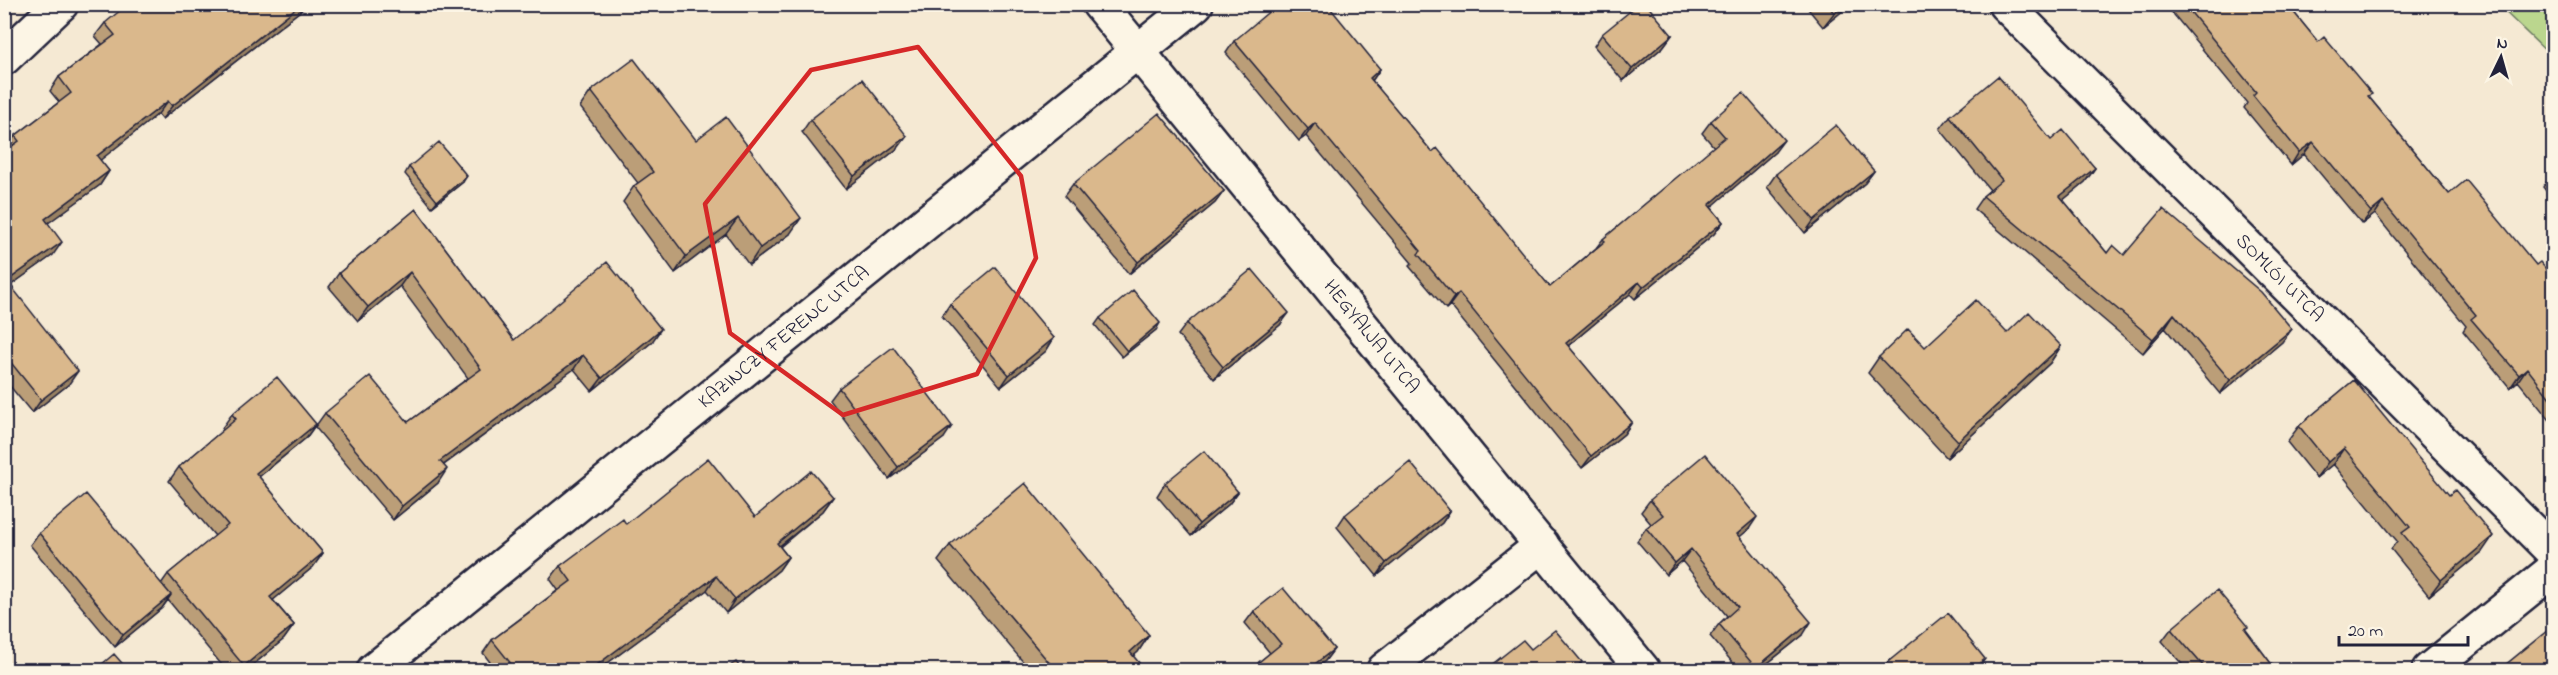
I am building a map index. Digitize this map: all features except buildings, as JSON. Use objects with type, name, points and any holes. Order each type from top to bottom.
[{"type":"street","points":[[4,58],[61,4]]},
{"type":"street","name":"HEGYALJA UTCA","points":[[1099,4],[1643,670]]},
{"type":"street","name":"KAZINCZY FERENC UTCA","points":[[374,670],[1196,4]]},
{"type":"street","name":"SOMLÓI UTCA","points":[[2005,4],[2553,553]]},
{"type":"street","points":[[1384,670],[1542,544]]},
{"type":"street","points":[[2429,670],[2553,569]]},
{"type":"highlighted area","points":[[918,47],[1021,176],[1036,258],[977,374],[843,415],[730,333],[705,204],[811,70]]},
{"type":"green space","points":[[2498,5],[2553,5],[2553,58]]}]
